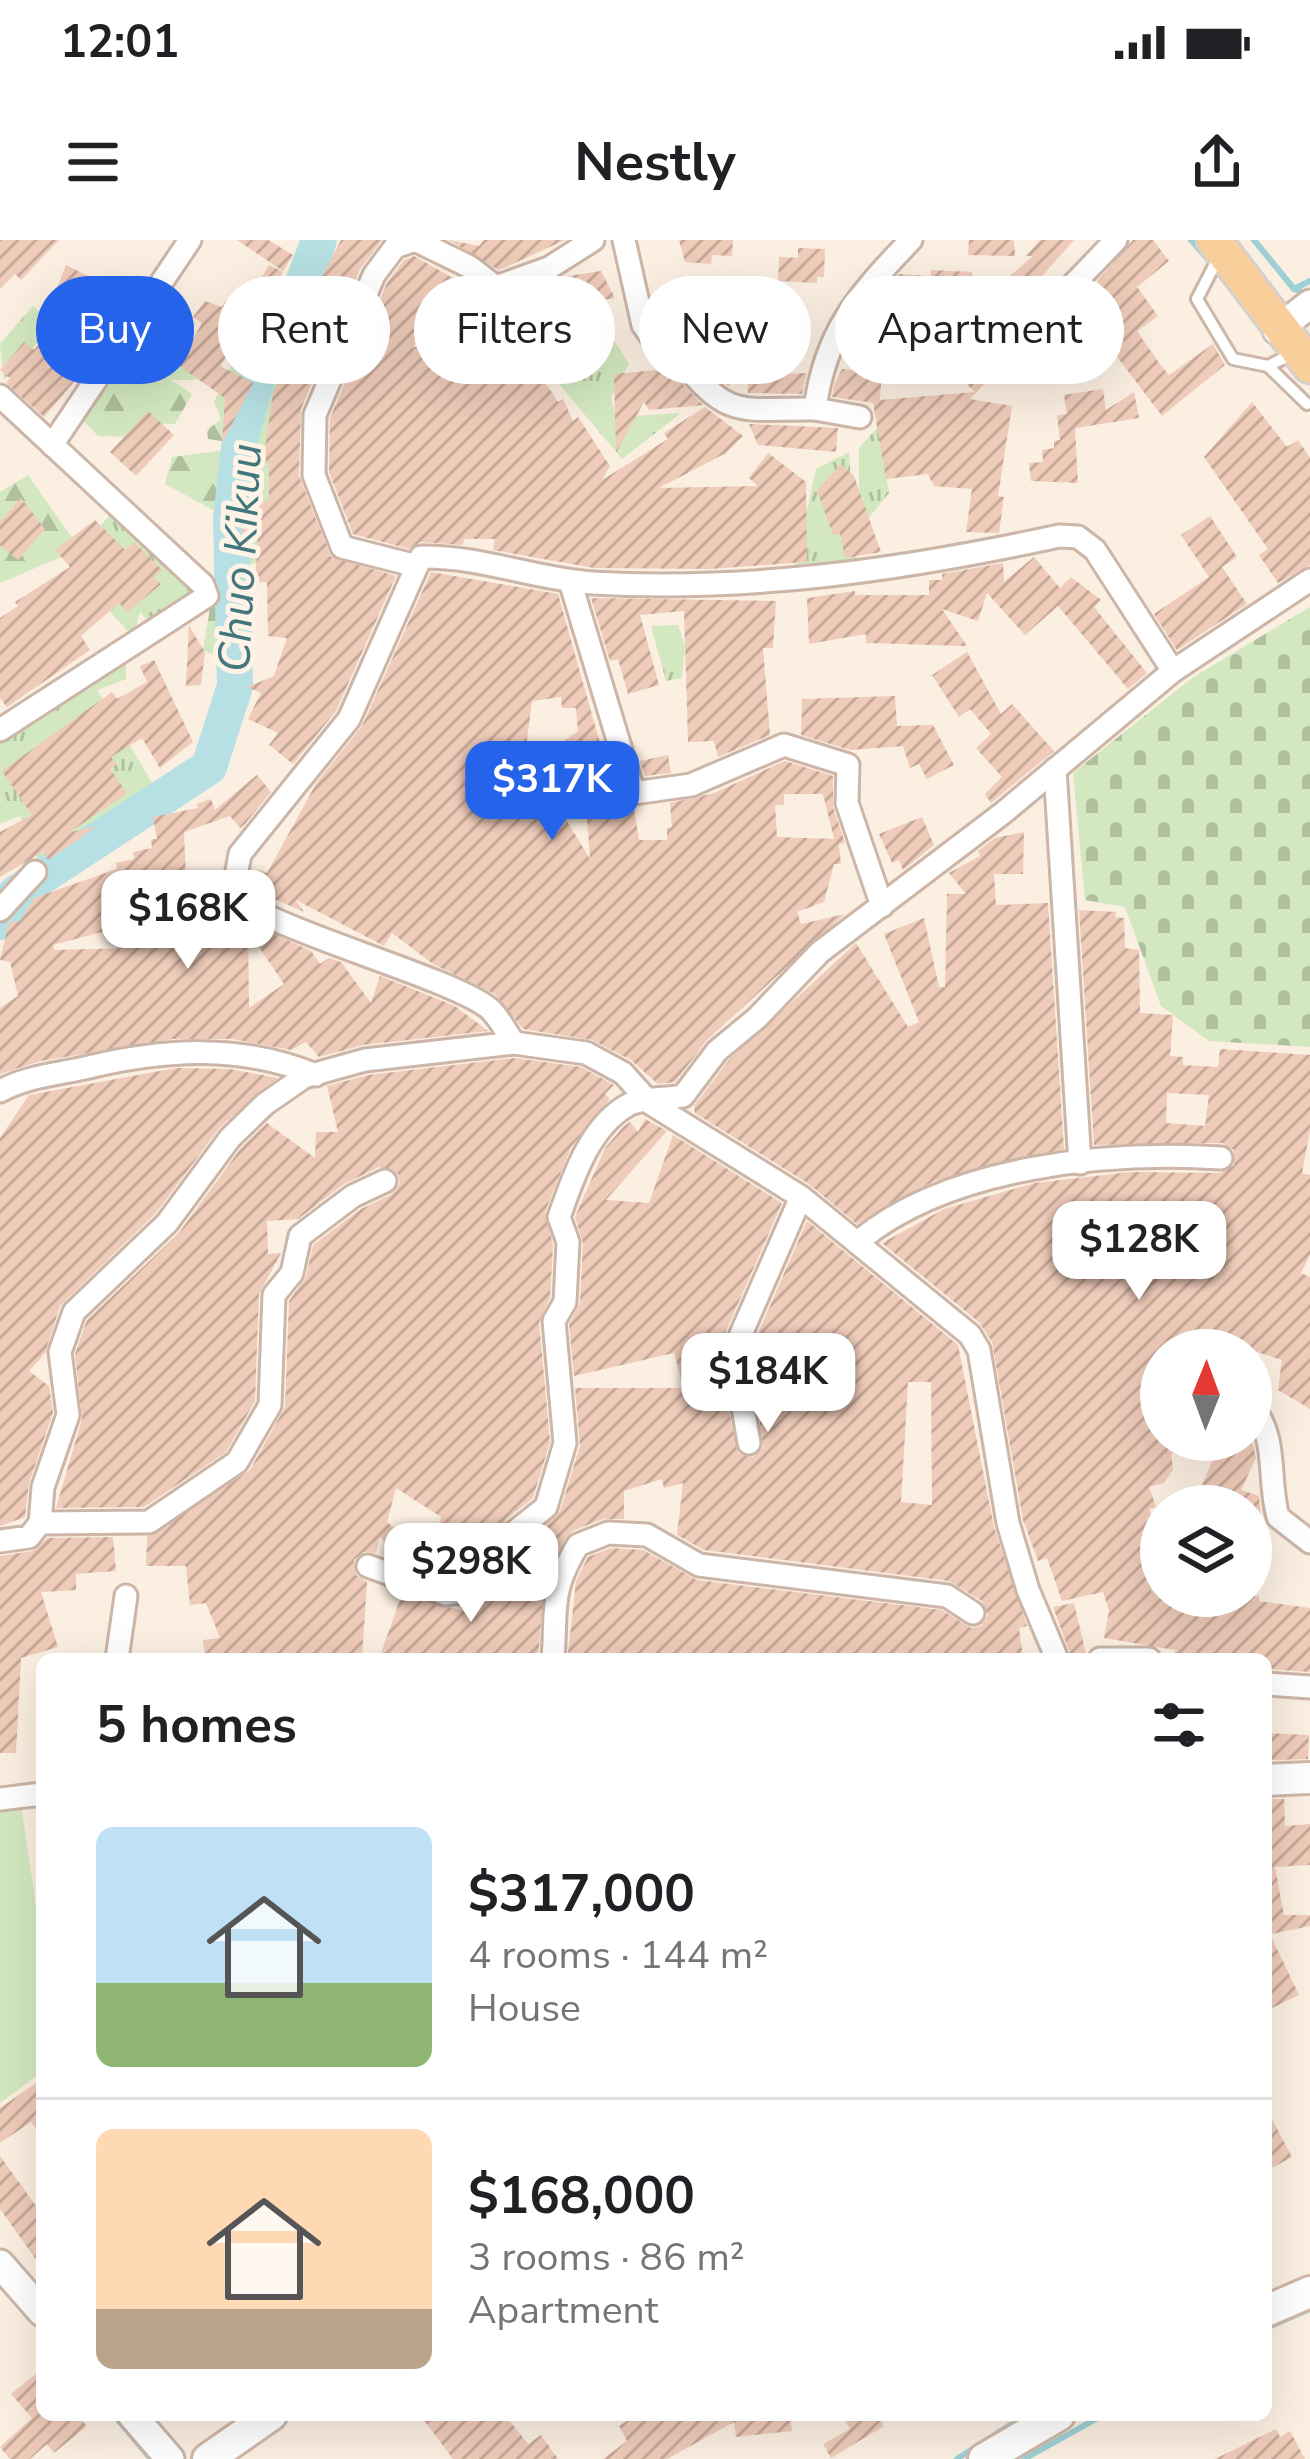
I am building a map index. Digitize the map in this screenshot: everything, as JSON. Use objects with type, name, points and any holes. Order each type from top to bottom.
[{"type":"main road","points":[[1220,249],[1288,353]]},
{"type":"main road","points":[[1272,1780],[1310,1778]]},
{"type":"main road","points":[[1272,2308],[1310,2292]]},
{"type":"main road","points":[[208,2459],[262,2421]]},
{"type":"main road","points":[[984,2459],[1026,2423]]},
{"type":"street","points":[[52,445],[190,240]]},
{"type":"street","points":[[417,566],[341,547],[314,475],[315,415],[374,275],[395,248],[415,241],[470,268],[496,287],[549,268],[593,240]]},
{"type":"street","points":[[624,240],[643,325],[667,359],[682,361],[710,398],[740,408],[815,410],[860,418]]},
{"type":"street","points":[[815,410],[821,360],[860,297],[911,240]]},
{"type":"street","points":[[1081,276],[1116,240]]},
{"type":"street","points":[[1288,353],[1310,304]]},
{"type":"street","points":[[0,396],[203,585],[207,596],[0,730]]},
{"type":"street","points":[[514,1042],[488,1006],[383,958],[255,912],[233,893],[240,854],[349,719],[421,556],[466,557],[570,581],[787,580],[1059,536],[1078,538],[1095,550],[1173,671]]},
{"type":"street","points":[[368,1566],[445,1594],[478,1587],[503,1558],[515,1531],[546,1507],[565,1443],[554,1321],[565,1302],[568,1242],[559,1217],[592,1141],[631,1102],[683,1096],[717,1051],[757,1018],[820,952],[1173,671],[1310,580]]},
{"type":"street","points":[[570,581],[634,794],[691,784],[784,746],[848,765],[848,803],[882,906]]},
{"type":"street","points":[[1055,769],[1080,1163]]},
{"type":"street","points":[[0,910],[35,872]]},
{"type":"street","points":[[0,1541],[29,1538],[40,1523],[44,1487],[68,1415],[60,1352],[74,1312],[167,1223],[246,1120],[296,1082],[365,1060],[514,1042],[586,1053],[623,1073],[650,1103],[801,1197],[860,1240],[924,1301],[970,1335],[979,1350],[1008,1523],[1028,1590],[1054,1653]]},
{"type":"street","points":[[0,1091],[21,1081],[162,1053],[255,1054],[316,1075]]},
{"type":"street","points":[[860,1240],[886,1218],[960,1188],[1142,1153],[1221,1158]]},
{"type":"street","points":[[40,1523],[149,1522],[237,1462],[270,1405],[274,1295],[292,1274],[300,1236],[353,1196],[385,1181]]},
{"type":"street","points":[[749,1443],[740,1388],[724,1373],[801,1197]]},
{"type":"street","points":[[1272,1459],[1278,1517],[1310,1542]]},
{"type":"street","points":[[553,1653],[551,1606],[578,1545],[589,1537],[629,1533],[667,1543],[699,1564],[835,1586],[947,1596],[973,1613]]},
{"type":"street","points":[[503,1558],[563,1573]]},
{"type":"street","points":[[118,1653],[126,1596]]},
{"type":"street","points":[[1272,1684],[1310,1687]]},
{"type":"street","points":[[0,1799],[36,1795]]},
{"type":"street","points":[[0,2264],[36,2305]]},
{"type":"street","points":[[137,2421],[170,2459]]},
{"type":"lane","points":[[1220,249],[1201,285],[1198,308],[1233,359],[1288,353],[1306,404]]},
{"type":"green space","points":[[33,306],[36,309],[36,344],[4,380],[0,344]]},
{"type":"green space","points":[[615,343],[629,364],[611,398],[616,417],[681,413],[622,459],[559,384],[615,384]]},
{"type":"green space","points":[[98,384],[177,384],[192,394],[175,424],[149,424],[143,437],[98,436],[80,417],[97,400]]},
{"type":"green space","points":[[223,384],[297,384],[277,476],[287,560],[250,564],[249,653],[237,665],[241,700],[219,725],[217,656],[203,650],[215,578],[247,564],[243,548],[237,551],[220,514],[165,484],[172,457],[232,449],[235,443],[208,439],[207,430],[221,419],[214,402]]},
{"type":"green space","points":[[878,427],[889,493],[859,530],[859,448]]},
{"type":"green space","points":[[849,452],[857,571],[794,569],[816,469]]},
{"type":"green space","points":[[28,475],[80,549],[0,583],[0,492]]},
{"type":"green space","points":[[113,511],[200,594],[153,628],[140,612],[133,637],[74,572],[82,548]]},
{"type":"green space","points":[[1310,607],[1310,1047],[1209,1041],[1161,1006],[1125,907],[1085,900],[1073,773],[1192,678]]},
{"type":"green space","points":[[678,625],[685,646],[682,678],[666,681],[651,626]]},
{"type":"green space","points":[[126,661],[126,679],[97,690],[161,798],[43,871],[20,816],[0,824],[0,736]]},
{"type":"green space","points":[[21,1804],[36,1907],[36,2076],[0,2103],[0,1810]]},
{"type":"building","points":[[0,240],[59,240],[21,280],[15,274],[0,289]]},
{"type":"building","points":[[237,240],[268,240],[293,255],[283,271]]},
{"type":"building","points":[[341,240],[382,240],[357,276],[322,276]]},
{"type":"building","points":[[449,240],[479,246],[484,240],[565,240],[499,270]]},
{"type":"building","points":[[679,240],[733,240],[732,256],[712,255],[711,264],[685,262]]},
{"type":"building","points":[[969,240],[1014,240],[1015,256],[968,255]]},
{"type":"building","points":[[1040,240],[1074,240],[1042,276],[1010,276],[1033,256],[1026,256]]},
{"type":"building","points":[[1133,240],[1153,240],[1169,261],[1137,287],[1158,316],[1137,331],[1169,375],[1213,344],[1225,365],[1162,416],[1124,366],[1124,276],[1101,276]]},
{"type":"building","points":[[798,248],[825,249],[824,277],[817,277],[817,283],[811,283],[811,276],[778,276],[779,257],[798,258]]},
{"type":"building","points":[[414,256],[449,276],[414,276],[414,384],[546,384],[558,402],[563,399],[573,421],[578,417],[610,466],[602,480],[668,439],[664,433],[705,407],[743,436],[726,453],[659,488],[758,486],[749,478],[768,453],[806,482],[807,562],[710,569],[594,568],[493,550],[495,539],[464,539],[463,545],[420,542],[409,549],[353,534],[329,472],[330,418],[344,384],[390,384],[390,279],[404,260]]},
{"type":"building","points":[[66,265],[88,276],[62,276]]},
{"type":"building","points":[[269,265],[283,272],[280,276],[262,276]]},
{"type":"building","points":[[931,270],[972,272],[972,276],[931,276]]},
{"type":"building","points":[[205,301],[218,306],[218,384],[252,384],[222,444],[225,398],[194,376],[194,337],[202,323],[194,316]]},
{"type":"building","points":[[24,342],[34,350],[36,384],[72,384],[44,417],[6,383],[10,378],[0,370]]},
{"type":"building","points":[[639,372],[639,384],[683,384],[703,405],[649,410],[644,402],[616,453],[615,374]]},
{"type":"building","points":[[835,383],[881,384],[880,400],[975,392],[967,384],[984,384],[970,399],[1012,406],[998,496],[1004,497],[999,533],[966,532],[972,489],[934,486],[928,474],[886,479],[873,403],[832,397]]},
{"type":"building","points":[[277,384],[312,384],[301,409],[299,476],[331,557],[396,576],[336,711],[293,764],[269,745],[278,733],[248,719],[261,693],[247,687],[274,676],[287,638],[268,636],[267,582],[255,582],[258,535],[242,535],[242,517],[257,517],[257,500],[269,501],[269,463],[263,462]]},
{"type":"building","points":[[747,384],[804,384],[802,394],[748,393]]},
{"type":"building","points":[[1103,389],[1106,410],[1134,392],[1139,418],[1075,428],[1078,483],[1031,481],[1029,463],[1043,462],[1042,450],[1054,448],[1054,441],[1060,440],[1057,415],[1067,414],[1064,395]]},
{"type":"building","points":[[1252,402],[1287,447],[1298,440],[1310,458],[1310,565],[1278,583],[1259,555],[1268,549],[1204,457]]},
{"type":"building","points":[[148,411],[174,435],[136,476],[110,452]]},
{"type":"building","points":[[749,424],[838,428],[836,452],[758,445]]},
{"type":"building","points":[[841,464],[854,476],[881,552],[845,558],[840,533],[833,535],[817,490]]},
{"type":"building","points":[[21,498],[45,529],[18,560],[0,545],[0,522]]},
{"type":"building","points":[[1210,516],[1237,557],[1222,567],[1247,604],[1177,650],[1154,614],[1209,577],[1181,535]]},
{"type":"building","points":[[95,520],[125,550],[134,542],[162,570],[154,577],[161,584],[128,612],[119,603],[81,636],[90,650],[7,707],[0,698],[0,618],[18,606],[15,602],[70,567],[55,550]]},
{"type":"building","points":[[1034,557],[1060,588],[1071,577],[1101,600],[1094,607],[1147,673],[1128,689],[1058,606],[1025,635],[987,593],[978,621],[942,609],[967,646],[866,643],[866,634],[809,644],[807,598],[855,591],[855,595],[929,595],[929,580],[942,580],[942,574],[1003,563],[1004,582]]},
{"type":"building","points":[[431,572],[558,594],[598,736],[620,798],[634,808],[639,840],[667,840],[667,828],[672,827],[670,803],[714,793],[785,761],[833,776],[833,807],[845,843],[839,844],[841,864],[834,864],[824,902],[797,912],[801,924],[845,914],[707,1040],[675,1082],[658,1084],[631,1060],[592,1040],[523,1029],[495,994],[433,964],[392,933],[384,946],[296,900],[304,912],[252,889],[259,870],[267,873],[317,782],[362,726]],"holes":[[[561,697],[562,708],[576,708],[578,731],[523,770],[532,701]],[[583,761],[590,859],[549,792]],[[784,794],[823,794],[834,839],[777,837],[775,805],[784,805]]]},
{"type":"building","points":[[591,598],[776,601],[773,648],[763,648],[770,735],[718,757],[714,741],[688,742],[684,611],[640,615],[659,685],[628,694],[618,659],[610,661]]},
{"type":"building","points":[[189,626],[205,652],[201,685],[186,686]]},
{"type":"building","points":[[967,652],[1001,714],[1012,704],[1054,751],[991,803],[985,794],[1002,777],[976,748],[991,734],[970,709],[959,717],[932,675]]},
{"type":"building","points":[[154,660],[193,742],[160,768],[142,738],[111,757],[117,764],[110,769],[127,793],[70,832],[96,827],[48,860],[43,852],[0,877],[0,832],[32,815],[2,771],[112,692],[117,699],[147,682],[140,666]]},
{"type":"building","points":[[895,696],[897,726],[933,725],[954,765],[927,779],[919,764],[910,768],[903,746],[850,750],[801,735],[802,699]]},
{"type":"building","points":[[668,755],[671,773],[645,776],[640,761]]},
{"type":"building","points":[[257,775],[271,792],[240,828],[230,816],[184,832],[186,875],[147,877],[157,917],[53,945],[54,950],[173,947],[173,919],[203,918],[203,930],[248,922],[311,951],[320,964],[329,958],[341,962],[371,1003],[380,976],[455,1006],[488,1031],[363,1045],[319,1057],[306,1042],[291,1050],[232,1039],[173,1039],[41,1061],[0,1074],[0,1008],[18,996],[10,962],[0,960],[9,922],[20,921],[34,898],[117,869],[116,863],[134,859],[133,852],[152,848],[151,839],[157,839],[153,817],[198,808],[196,804],[211,799],[215,810]],"holes":[[[248,931],[284,984],[249,1008]]]},
{"type":"building","points":[[922,817],[934,845],[903,870],[899,860],[892,863],[879,834]]},
{"type":"building","points":[[1024,832],[1023,874],[994,874],[996,905],[1048,903],[1064,1149],[934,1181],[857,1224],[809,1184],[695,1113],[694,1106],[728,1061],[856,943],[908,1027],[919,1022],[884,934],[924,918],[939,987],[945,987],[947,894],[966,894],[949,873],[980,856],[978,851],[995,838]]},
{"type":"building","points":[[1079,910],[1116,912],[1115,917],[1124,918],[1125,948],[1139,950],[1140,1013],[1173,1015],[1170,1056],[1183,1057],[1183,1065],[1218,1067],[1220,1049],[1310,1055],[1310,1131],[1302,1173],[1310,1175],[1310,1255],[1301,1273],[1310,1277],[1310,1409],[1278,1390],[1282,1360],[1272,1357],[1272,1329],[1140,1329],[1140,1461],[1172,1461],[1173,1470],[1164,1483],[1140,1485],[1140,1617],[1272,1617],[1272,1603],[1310,1608],[1310,1672],[1272,1669],[1272,1653],[1175,1653],[1104,1638],[1109,1611],[1103,1592],[1062,1601],[1047,1558],[1038,1561],[1023,1520],[992,1342],[980,1323],[882,1243],[944,1209],[1035,1183],[1130,1172],[1220,1173],[1234,1165],[1234,1150],[1222,1143],[1094,1145]],"holes":[[[1167,1093],[1209,1095],[1205,1126],[1166,1123]]]},
{"type":"building","points":[[514,1058],[581,1067],[614,1085],[605,1094],[610,1099],[571,1147],[545,1212],[553,1244],[550,1298],[539,1322],[550,1442],[533,1498],[506,1520],[492,1550],[461,1577],[447,1579],[424,1570],[441,1517],[396,1488],[387,1522],[415,1545],[402,1557],[380,1537],[376,1553],[364,1552],[354,1560],[356,1575],[367,1582],[362,1653],[204,1653],[203,1640],[220,1638],[206,1603],[190,1605],[186,1566],[146,1566],[147,1537],[250,1470],[285,1407],[289,1301],[306,1277],[313,1245],[361,1209],[392,1194],[400,1183],[398,1174],[379,1167],[344,1184],[298,1219],[267,1221],[268,1254],[281,1253],[259,1294],[255,1401],[226,1452],[144,1507],[56,1508],[82,1419],[75,1354],[87,1320],[178,1234],[241,1148],[267,1123],[315,1158],[316,1132],[338,1132],[327,1086],[368,1075]]},
{"type":"building","points":[[176,1068],[230,1069],[277,1078],[220,1127],[156,1213],[60,1306],[45,1353],[29,1371],[49,1386],[53,1413],[29,1483],[25,1517],[0,1526],[0,1138],[29,1095]]},
{"type":"building","points":[[645,1119],[667,1131],[606,1200],[649,1203],[673,1135],[782,1203],[710,1368],[713,1383],[726,1396],[738,1453],[753,1457],[763,1447],[755,1387],[742,1370],[807,1221],[958,1345],[994,1527],[1027,1626],[1019,1628],[1022,1653],[568,1653],[576,1581],[588,1557],[611,1548],[643,1550],[697,1580],[942,1610],[971,1628],[981,1626],[988,1615],[982,1601],[949,1581],[704,1550],[677,1535],[683,1483],[664,1488],[662,1479],[624,1491],[624,1519],[603,1519],[572,1531],[555,1556],[525,1549],[560,1511],[580,1446],[575,1388],[684,1388],[674,1353],[574,1376],[569,1324],[580,1303],[583,1243],[575,1217],[605,1148],[630,1122],[638,1132]],"holes":[[[908,1382],[931,1382],[932,1505],[901,1502]]]},
{"type":"building","points":[[1212,1461],[1255,1461],[1243,1485],[1202,1485]]},
{"type":"building","points":[[113,1537],[116,1571],[76,1574],[76,1590],[41,1592],[58,1647],[21,1658],[16,1753],[0,1753],[0,1556],[33,1551],[47,1538]]},
{"type":"building","points":[[508,1575],[544,1584],[538,1653],[381,1653],[402,1594],[464,1611],[459,1607],[478,1602]]},
{"type":"building","points":[[1074,1603],[1086,1653],[1070,1653],[1053,1607]]},
{"type":"building","points":[[1272,1733],[1309,1735],[1308,1759],[1272,1760]]},
{"type":"building","points":[[1272,1799],[1284,1799],[1285,1826],[1310,1824],[1310,1865],[1275,1867],[1284,1915],[1310,1915],[1310,1926],[1272,1934]]},
{"type":"building","points":[[1272,1939],[1299,1995],[1272,2008]]},
{"type":"building","points":[[36,2083],[36,2129],[31,2122],[0,2143],[0,2108]]},
{"type":"building","points":[[1272,2119],[1292,2157],[1272,2168]]},
{"type":"building","points":[[0,2156],[36,2206],[36,2260],[0,2209]]},
{"type":"building","points":[[36,2374],[36,2421],[83,2421],[87,2426],[54,2453],[47,2444],[30,2459],[10,2459],[0,2447],[32,2418],[11,2394]]},
{"type":"building","points":[[424,2421],[510,2421],[528,2444],[541,2435],[558,2459],[453,2459]]},
{"type":"building","points":[[627,2421],[791,2421],[792,2431],[736,2437],[734,2422],[667,2459],[603,2459],[627,2441],[619,2426]]},
{"type":"building","points":[[845,2421],[881,2421],[884,2426],[831,2458],[823,2444],[850,2429]]},
{"type":"building","points":[[1276,2429],[1280,2437],[1290,2431],[1305,2459],[1215,2459]]},
{"type":"waterway","name":"Chuo Kikuu","points":[[0,922],[15,894],[209,767],[235,686],[231,519],[240,440],[258,376],[296,302],[319,240]]},
{"type":"waterway","points":[[1191,240],[1212,264]]},
{"type":"waterway","points":[[1254,240],[1294,289],[1307,294]]},
{"type":"waterway","points":[[1294,289],[1310,281]]},
{"type":"waterway","points":[[1272,2325],[1310,2309]]},
{"type":"waterway","points":[[119,2421],[151,2459]]},
{"type":"waterway","points":[[1024,2459],[1092,2421]]},
{"type":"waterway","points":[[957,2459],[1010,2425]]}]
